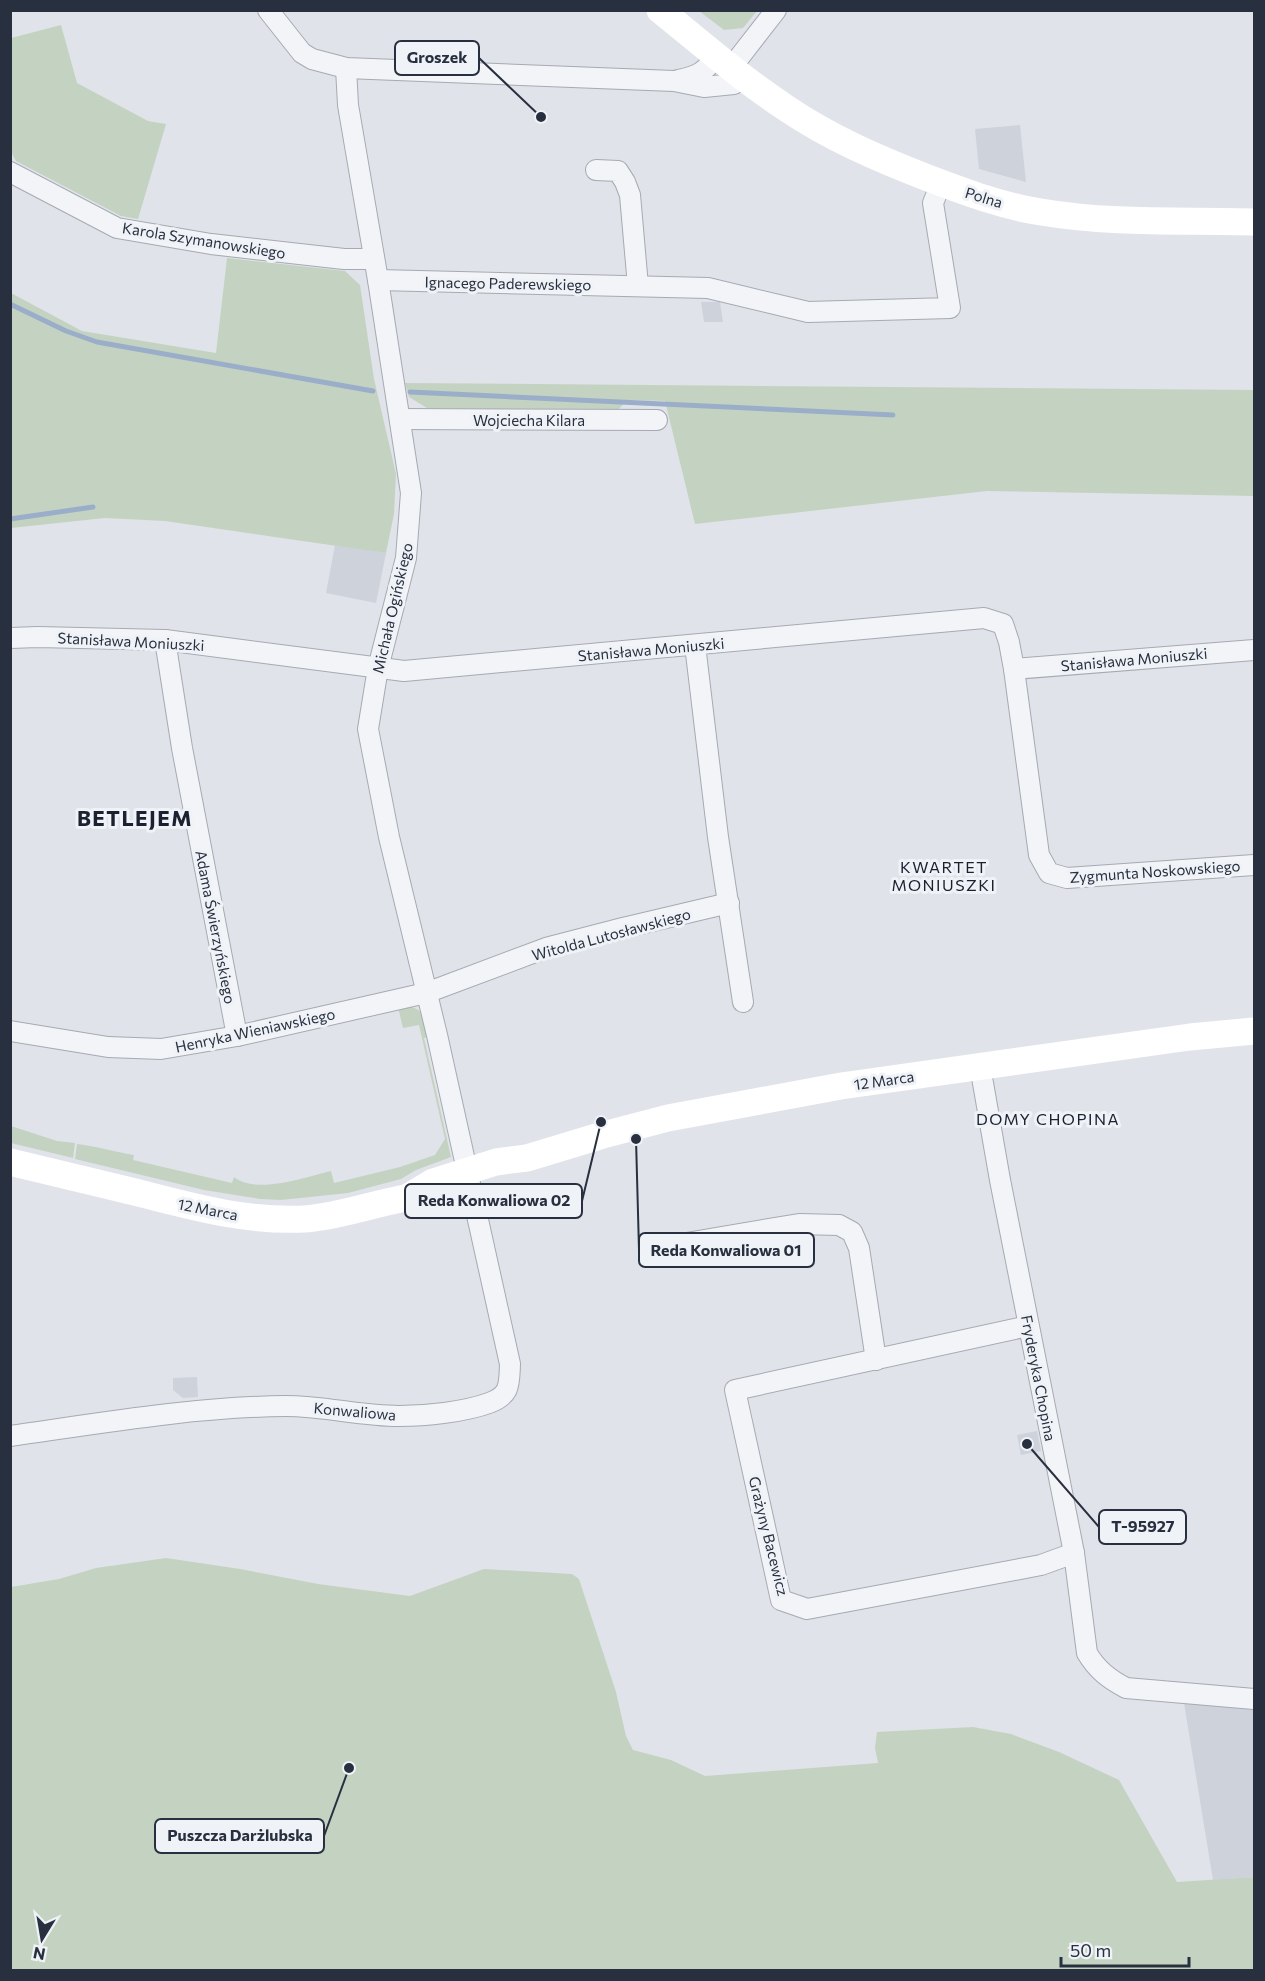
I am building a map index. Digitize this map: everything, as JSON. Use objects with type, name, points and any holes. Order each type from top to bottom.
[{"type":"street","points":[[268,10],[302,53],[312,59],[346,68],[674,81],[704,87],[734,84],[730,66]]},
{"type":"street","name":"Polna","points":[[660,10],[795,114],[870,155],[941,183],[1010,206],[1068,216],[1097,219],[1254,222]]},
{"type":"street","points":[[674,81],[730,66],[776,10]]},
{"type":"street","name":"Michała Ogińskiego","points":[[346,68],[348,105],[411,493],[406,558],[378,668],[368,729],[389,837],[469,1177]]},
{"type":"street","points":[[596,170],[618,171],[630,195],[638,286]]},
{"type":"street","name":"Karola Szymanowskiego","points":[[10,172],[117,228],[211,244],[344,259],[374,259]]},
{"type":"street","name":"Ignacego Paderewskiego","points":[[378,280],[708,288],[808,312],[950,308],[933,203],[941,183]]},
{"type":"street","name":"Wojciecha Kilara","points":[[400,420],[657,420]]},
{"type":"street","name":"Stanisława Moniuszki","points":[[10,638],[165,640],[404,671],[984,618],[1003,624],[1014,669],[1254,650]]},
{"type":"street","name":"Adama Świerzyńskiego","points":[[165,640],[180,737],[237,1036]]},
{"type":"street","points":[[695,645],[718,837],[743,1002]]},
{"type":"street","name":"Zygmunta Noskowskiego","points":[[1014,669],[1039,855],[1049,873],[1067,878],[1254,865]]},
{"type":"street","name":"Witolda Lutosławskiego","points":[[426,993],[546,948],[729,903]]},
{"type":"street","name":"Henryka Wieniawskiego","points":[[10,1031],[108,1047],[161,1049],[237,1036],[426,993]]},
{"type":"street","name":"12 Marca","points":[[10,1162],[193,1207],[269,1219],[306,1219],[335,1215],[408,1197],[433,1182],[469,1177],[500,1160],[527,1158],[668,1118],[841,1086],[1252,1030]]},
{"type":"street","name":"Fryderyka Chopina","points":[[980,1066],[1074,1553],[1087,1653],[1108,1678],[1126,1688],[1254,1699]]},
{"type":"street","name":"Konwaliowa","points":[[10,1436],[137,1418],[285,1406],[399,1416],[470,1408],[502,1397],[509,1388],[510,1364],[469,1177]]},
{"type":"street","points":[[657,1248],[799,1224],[839,1225],[852,1232],[859,1248],[876,1360]]},
{"type":"street","name":"Grażyny Bacewicz","points":[[1029,1326],[735,1390],[781,1600],[807,1609],[1041,1565],[1074,1553]]},
{"type":"shaded area","points":[[1020,125],[1026,182],[979,169],[975,129]]},
{"type":"shaded area","points":[[701,302],[720,302],[723,322],[704,322]]},
{"type":"shaded area","points":[[335,545],[386,553],[376,603],[326,593]]},
{"type":"shaded area","points":[[197,1377],[198,1397],[183,1398],[173,1390],[173,1378]]},
{"type":"shaded area","points":[[1037,1431],[1041,1451],[1021,1455],[1017,1435]]},
{"type":"shaded area","points":[[1184,1703],[1254,1710],[1254,1877],[1213,1880]]},
{"type":"green space","points":[[699,11],[757,11],[743,28],[724,30]]},
{"type":"green space","points":[[61,25],[77,83],[148,121],[166,124],[138,219],[121,216],[16,161],[11,152],[11,38]]},
{"type":"green space","points":[[227,258],[345,271],[360,285],[374,379],[396,474],[394,514],[386,553],[165,521],[105,518],[11,528],[11,293],[82,331],[216,353]]},
{"type":"green space","points":[[405,383],[1254,390],[1254,496],[987,491],[695,524],[665,401],[627,400],[617,411],[427,408],[409,397]]},
{"type":"green space","points":[[398,1007],[413,1007],[424,1017],[429,1037],[424,1038],[451,1157],[416,1170],[401,1179],[348,1193],[281,1200],[204,1190],[75,1159],[77,1144],[134,1155],[133,1160],[232,1183],[234,1177],[244,1182],[268,1185],[331,1171],[334,1183],[400,1167],[435,1155],[445,1139],[419,1025],[403,1028]]},
{"type":"green space","points":[[11,1126],[57,1141],[75,1143],[73,1158],[11,1143]]},
{"type":"green space","points":[[166,1558],[318,1584],[410,1596],[484,1569],[572,1574],[579,1579],[616,1692],[626,1736],[633,1750],[671,1760],[705,1776],[878,1763],[875,1748],[877,1732],[973,1727],[1011,1734],[1059,1752],[1119,1780],[1177,1882],[1254,1877],[1254,1970],[11,1970],[11,1587],[59,1579],[96,1568]]},
{"type":"waterway","points":[[10,304],[66,331],[97,342],[373,391]]},
{"type":"waterway","points":[[410,392],[893,415]]},
{"type":"waterway","points":[[10,519],[93,507]]},
{"type":"place","name":"Groszek","points":[[541,117]]},
{"type":"place","name":"Reda Konwaliowa 02","points":[[601,1122]]},
{"type":"place","name":"Reda Konwaliowa 01","points":[[636,1139]]},
{"type":"place","name":"T-95927","points":[[1027,1444]]},
{"type":"place","name":"Puszcza Darżlubska","points":[[349,1768]]},
{"type":"district","name":"BETLEJEM","points":[[135,817]]},
{"type":"district","name":"KWARTET MONIUSZKI","points":[[944,875]]},
{"type":"district","name":"DOMY CHOPINA","points":[[1048,1118]]}]
